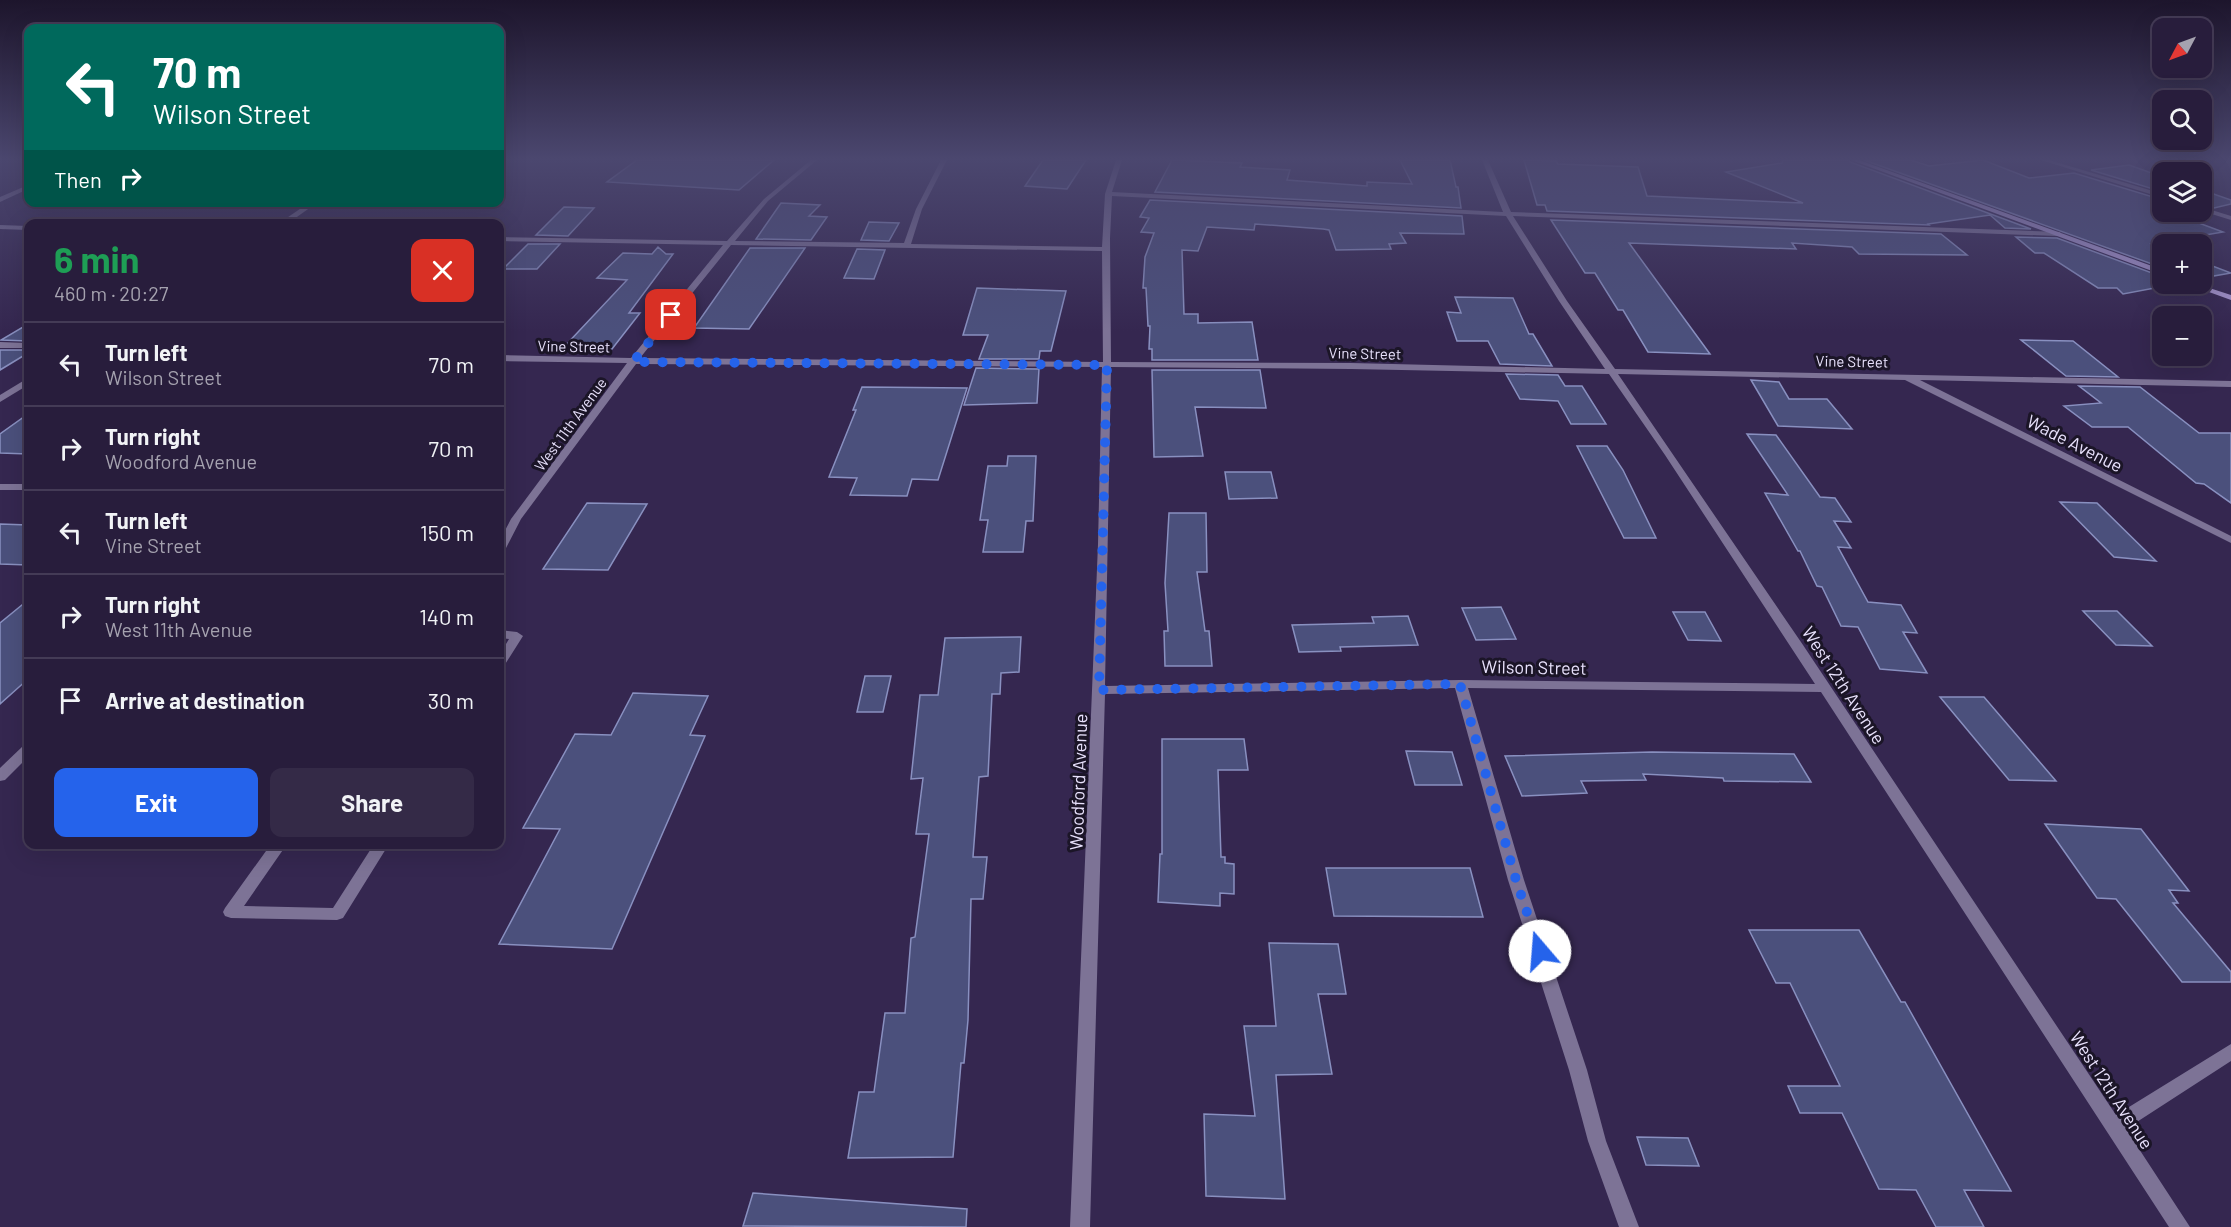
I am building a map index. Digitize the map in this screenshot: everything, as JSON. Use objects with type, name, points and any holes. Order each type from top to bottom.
[{"type":"street","name":"West 11th Avenue","points":[[504,542],[516,519],[633,362],[751,217]]},
{"type":"street","points":[[907,245],[916,217]]},
{"type":"street","name":"Woodford Avenue","points":[[1080,1227],[1099,690],[1107,365],[1107,217]]},
{"type":"street","name":"West 12th Avenue","points":[[1510,217],[1563,301],[1670,455],[2180,1227]]},
{"type":"street","points":[[1597,217],[2057,234]]},
{"type":"street","points":[[2012,217],[2152,269]]},
{"type":"street","points":[[0,227],[24,228]]},
{"type":"street","points":[[504,239],[1106,249]]},
{"type":"street","points":[[2212,291],[2229,297]]},
{"type":"street","points":[[0,345],[24,346]]},
{"type":"street","name":"Vine Street","points":[[504,358],[633,362],[1610,370],[2231,384]]},
{"type":"street","name":"Wade Avenue","points":[[1905,376],[2231,540]]},
{"type":"street","points":[[0,399],[24,384]]},
{"type":"street","points":[[0,487],[24,488]]},
{"type":"street","points":[[504,634],[517,636],[504,657]]},
{"type":"street","points":[[1460,684],[1516,880],[1578,1070],[1597,1141],[1629,1227]]},
{"type":"street","name":"Wilson Street","points":[[1099,690],[1460,684],[1825,688]]},
{"type":"street","points":[[0,776],[24,753]]},
{"type":"street","points":[[276,849],[231,912],[337,914],[379,849]]},
{"type":"street","points":[[2114,1126],[2231,1052]]},
{"type":"building","points":[[554,217],[585,217],[568,236],[536,235]]},
{"type":"building","points":[[771,217],[827,217],[811,240],[756,239]]},
{"type":"building","points":[[1142,217],[1462,217],[1464,234],[1400,233],[1406,243],[1389,244],[1391,249],[1336,250],[1329,230],[1255,224],[1254,230],[1207,227],[1198,251],[1182,250],[1184,314],[1198,314],[1198,323],[1252,322],[1258,360],[1152,360],[1152,349],[1149,349],[1150,326],[1148,326],[1146,288],[1143,288],[1145,257],[1154,233],[1141,232],[1149,218]]},
{"type":"building","points":[[1718,217],[1974,217],[1929,225]]},
{"type":"building","points":[[1993,217],[1999,217],[2031,229],[2005,228]]},
{"type":"building","points":[[2023,217],[2152,217],[2152,222],[2196,222],[2223,232],[2152,234],[2152,264]]},
{"type":"building","points":[[1551,220],[1941,234],[1967,255],[1859,254],[1852,247],[1792,243],[1796,249],[1629,243],[1710,354],[1648,352],[1623,310],[1618,310],[1595,273],[1585,273]]},
{"type":"building","points":[[869,222],[899,223],[889,241],[861,240]]},
{"type":"building","points":[[2016,237],[2057,238],[2152,273],[2152,289],[2123,294],[2117,288],[2098,288],[2044,253],[2035,253]]},
{"type":"building","points":[[528,244],[560,244],[537,269],[504,268]]},
{"type":"building","points":[[658,247],[666,254],[673,254],[629,313],[640,313],[612,349],[563,348],[627,280],[597,278],[623,253],[652,254]]},
{"type":"building","points":[[750,248],[805,248],[749,329],[694,328]]},
{"type":"building","points":[[857,249],[885,250],[874,279],[844,278]]},
{"type":"building","points":[[2212,266],[2231,273],[2212,276]]},
{"type":"building","points":[[977,288],[1066,291],[1051,351],[1040,351],[1039,359],[979,359],[988,335],[963,335]]},
{"type":"building","points":[[1455,297],[1513,298],[1529,334],[1533,334],[1552,366],[1500,364],[1488,341],[1457,341],[1447,312],[1461,313]]},
{"type":"building","points":[[24,326],[24,341],[1,340]]},
{"type":"building","points":[[2021,340],[2073,341],[2118,377],[2066,376]]},
{"type":"building","points":[[0,350],[24,350],[24,355],[0,370]]},
{"type":"building","points":[[976,368],[1039,369],[1037,403],[964,405]]},
{"type":"building","points":[[1152,370],[1260,370],[1266,408],[1195,407],[1203,456],[1154,457]]},
{"type":"building","points":[[1506,374],[1558,375],[1565,386],[1582,386],[1606,424],[1571,424],[1558,401],[1520,399]]},
{"type":"building","points":[[1751,380],[1779,382],[1789,399],[1827,399],[1852,429],[1778,426]]},
{"type":"building","points":[[2079,386],[2140,387],[2199,433],[2231,433],[2231,503],[2204,484],[2196,483],[2128,427],[2092,427],[2064,406],[2101,403]]},
{"type":"building","points":[[862,387],[967,388],[938,480],[912,479],[907,496],[850,495],[857,478],[829,477],[856,410],[853,410]]},
{"type":"building","points":[[24,417],[24,454],[0,453],[0,434]]},
{"type":"building","points":[[1747,434],[1776,435],[1820,497],[1835,498],[1851,522],[1834,521],[1851,548],[1838,547],[1868,602],[1901,605],[1917,633],[1903,632],[1927,673],[1880,669],[1858,627],[1841,626],[1822,587],[1817,586],[1800,551],[1765,493],[1788,495]]},
{"type":"building","points":[[1577,446],[1607,446],[1623,470],[1656,538],[1624,538]]},
{"type":"building","points":[[1008,456],[1036,456],[1033,521],[1026,521],[1023,552],[983,552],[988,520],[980,520],[988,466],[1007,466]]},
{"type":"building","points":[[1225,472],[1271,472],[1277,498],[1229,499]]},
{"type":"building","points":[[2060,502],[2097,503],[2156,561],[2114,557]]},
{"type":"building","points":[[587,503],[647,504],[608,570],[543,569]]},
{"type":"building","points":[[1169,513],[1206,513],[1207,572],[1197,572],[1205,631],[1209,631],[1212,666],[1165,666],[1164,631],[1168,631],[1165,583]]},
{"type":"building","points":[[0,524],[24,525],[24,565],[0,564]]},
{"type":"building","points":[[24,603],[24,683],[0,704],[0,623]]},
{"type":"building","points":[[1501,607],[1516,639],[1476,640],[1462,608]]},
{"type":"building","points":[[2083,611],[2117,611],[2152,646],[2116,645]]},
{"type":"building","points":[[1673,612],[1705,612],[1721,641],[1688,640]]},
{"type":"building","points":[[1408,616],[1418,645],[1340,647],[1341,651],[1299,652],[1292,625],[1374,623],[1372,617]]},
{"type":"building","points":[[1021,637],[1019,672],[1001,673],[1000,694],[992,694],[988,776],[979,777],[973,857],[987,857],[983,899],[971,899],[968,1020],[964,1063],[961,1063],[953,1157],[848,1158],[859,1092],[874,1092],[885,1013],[905,1013],[911,938],[915,937],[929,834],[916,834],[923,778],[911,779],[920,695],[938,695],[945,638]]},
{"type":"building","points":[[865,676],[891,676],[883,712],[857,712]]},
{"type":"building","points":[[633,693],[708,696],[690,735],[705,736],[612,949],[499,944],[560,829],[523,828],[575,734],[611,735]]},
{"type":"building","points":[[1940,697],[1984,697],[2056,781],[2009,780]]},
{"type":"building","points":[[1162,739],[1244,739],[1248,770],[1218,770],[1221,857],[1225,857],[1225,863],[1234,864],[1234,894],[1220,893],[1220,906],[1158,902],[1160,854],[1162,854]]},
{"type":"building","points":[[1406,751],[1452,752],[1462,785],[1415,785]]},
{"type":"building","points":[[1652,752],[1794,754],[1811,782],[1724,781],[1723,778],[1643,774],[1646,780],[1581,781],[1587,793],[1522,796],[1505,756]]},
{"type":"building","points":[[2045,824],[2141,829],[2189,891],[2169,890],[2178,903],[2173,903],[2231,972],[2231,982],[2182,982],[2116,899],[2097,898]]},
{"type":"building","points":[[1326,868],[1470,868],[1483,917],[1334,916]]},
{"type":"building","points":[[1749,930],[1859,930],[1901,1002],[1905,1002],[2011,1191],[1964,1190],[1984,1227],[1936,1227],[1916,1190],[1879,1189],[1842,1113],[1800,1113],[1788,1086],[1840,1086],[1790,983],[1776,983]]},
{"type":"building","points":[[1269,943],[1338,944],[1346,994],[1318,994],[1332,1074],[1276,1075],[1285,1199],[1206,1196],[1204,1114],[1255,1116],[1244,1026],[1276,1026]]},
{"type":"building","points":[[1637,1137],[1688,1138],[1699,1166],[1646,1165]]},
{"type":"building","points":[[753,1193],[967,1209],[966,1227],[743,1226]]},
{"type":"route","points":[[671,315],[633,362],[1107,365],[1099,690],[1460,684],[1516,880],[1540,951]]}]
